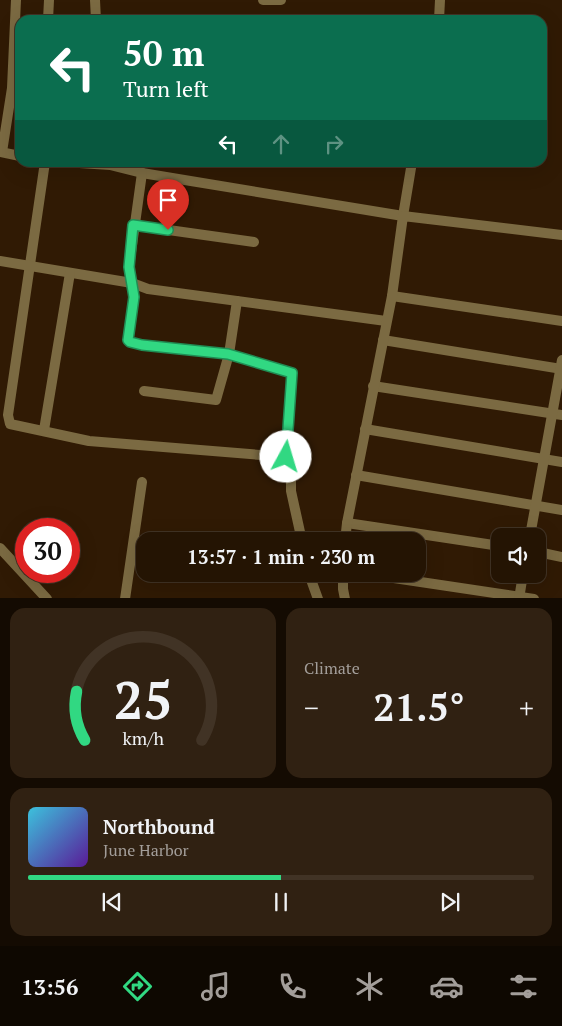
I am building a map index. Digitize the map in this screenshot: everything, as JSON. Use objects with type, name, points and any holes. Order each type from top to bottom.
[{"type":"street","points":[[15,15],[16,0]]},
{"type":"street","points":[[48,15],[49,0]]},
{"type":"street","points":[[95,0],[96,15]]},
{"type":"street","points":[[263,0],[281,0]]},
{"type":"street","points":[[439,15],[440,0]]},
{"type":"street","points":[[15,22],[12,88],[1,152],[15,155]]},
{"type":"street","points":[[44,167],[8,415],[10,424],[88,441],[286,457]]},
{"type":"street","points":[[121,167],[142,173],[403,216],[562,236]]},
{"type":"street","points":[[346,532],[392,296],[411,167]]},
{"type":"street","points":[[142,173],[133,225],[129,267],[134,297],[129,330],[130,342],[228,354],[292,373],[286,457],[291,466],[291,491],[300,532]]},
{"type":"street","points":[[133,225],[254,242]]},
{"type":"street","points":[[0,261],[132,283],[148,289],[386,321]]},
{"type":"street","points":[[44,430],[70,273]]},
{"type":"street","points":[[392,296],[562,321]]},
{"type":"street","points":[[144,391],[216,400],[228,354],[237,301]]},
{"type":"street","points":[[383,340],[562,366],[557,414],[543,459],[531,528]]},
{"type":"street","points":[[373,386],[557,414]]},
{"type":"street","points":[[365,429],[562,462]]},
{"type":"street","points":[[356,475],[562,510]]},
{"type":"street","points":[[124,598],[142,482]]},
{"type":"street","points":[[347,523],[491,545]]},
{"type":"street","points":[[0,548],[46,598]]},
{"type":"street","points":[[546,554],[562,557]]},
{"type":"street","points":[[313,582],[318,598]]},
{"type":"street","points":[[342,582],[342,589],[345,598]]},
{"type":"street","points":[[420,582],[534,598]]},
{"type":"street","points":[[519,597],[522,583]]},
{"type":"route","points":[[168,230],[133,225],[129,267],[134,297],[128,340],[142,345],[228,354],[292,373],[286,457]]}]
